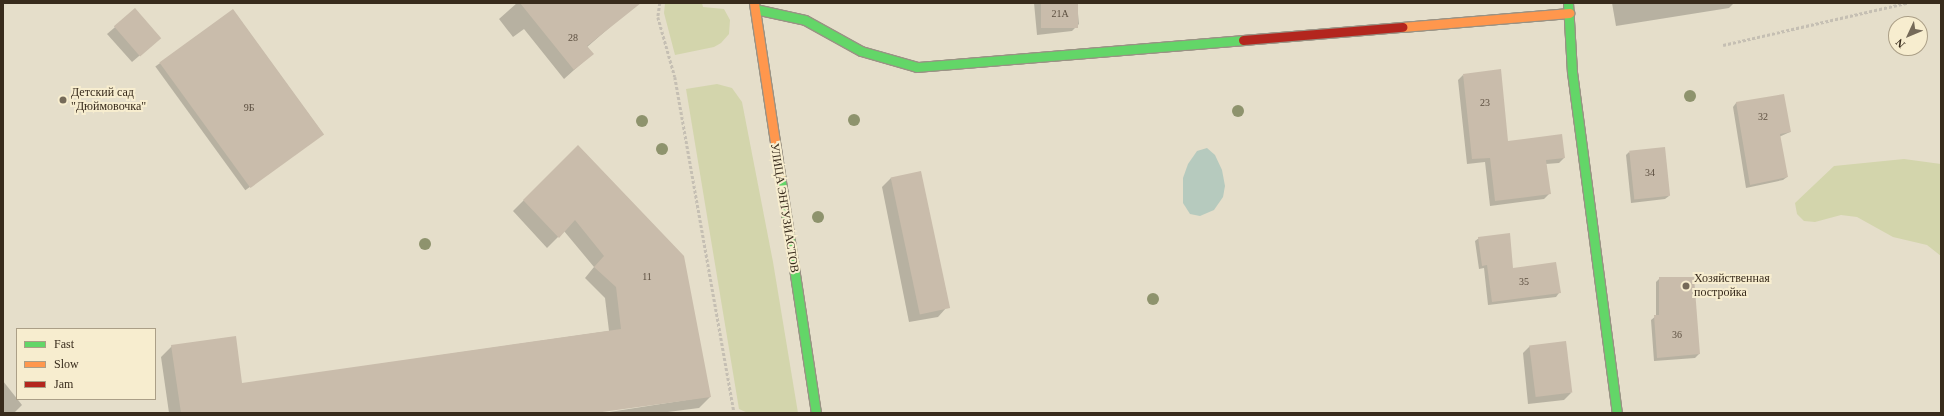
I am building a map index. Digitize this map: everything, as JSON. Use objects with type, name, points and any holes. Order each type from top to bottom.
[{"type":"street","points":[[1568,3],[1572,72],[1617,413]]},
{"type":"street","points":[[755,6],[805,20],[861,50],[917,67],[1569,13]]},
{"type":"street","name":"УЛИЦА ЭНТУЗИАСТОВ","points":[[755,6],[816,413]]},
{"type":"path","points":[[660,3],[658,17],[675,77],[734,413]]},
{"type":"path","points":[[1723,45],[1907,3]]},
{"type":"green space","points":[[665,3],[702,3],[703,7],[724,9],[730,20],[729,34],[721,43],[714,47],[675,55],[664,13]]},
{"type":"green space","points":[[717,84],[732,88],[742,102],[773,262],[798,413],[748,413],[739,409],[686,89]]},
{"type":"green space","points":[[1904,159],[1941,164],[1941,256],[1927,245],[1893,237],[1857,217],[1841,215],[1815,222],[1804,221],[1797,214],[1795,203],[1834,166]]},
{"type":"shaded area","points":[[1207,148],[1215,155],[1222,170],[1225,186],[1223,197],[1214,210],[1200,216],[1190,214],[1183,203],[1183,178],[1188,164],[1197,151]]},
{"type":"building","points":[[520,3],[641,3],[587,46],[594,54],[574,70]]},
{"type":"building","points":[[1041,3],[1078,3],[1078,28],[1041,28]]},
{"type":"building","points":[[135,8],[161,38],[140,57],[114,26]]},
{"type":"building","points":[[233,9],[324,134],[250,188],[159,62]]},
{"type":"building","points":[[1501,69],[1508,141],[1562,134],[1565,158],[1546,160],[1551,194],[1495,201],[1490,158],[1472,159],[1463,74]]},
{"type":"building","points":[[1784,94],[1791,132],[1780,134],[1788,177],[1750,185],[1736,102]]},
{"type":"building","points":[[578,145],[684,256],[711,397],[595,413],[181,413],[171,345],[236,336],[242,383],[621,329],[616,287],[594,267],[604,256],[575,220],[559,238],[523,200]]},
{"type":"building","points":[[1665,147],[1670,196],[1634,199],[1629,151]]},
{"type":"building","points":[[921,171],[950,308],[920,314],[891,177]]},
{"type":"building","points":[[1510,233],[1513,268],[1556,262],[1561,293],[1492,302],[1487,265],[1482,266],[1478,237]]},
{"type":"building","points":[[1659,277],[1694,277],[1700,354],[1657,358],[1654,315],[1659,315]]},
{"type":"building","points":[[1566,341],[1572,393],[1536,397],[1529,346]]},
{"type":"traffic: fast","points":[[1568,3],[1572,72],[1617,413]]},
{"type":"traffic: fast","points":[[755,9],[805,20],[861,51],[917,67],[1243,40]]},
{"type":"traffic: fast","points":[[780,175],[816,413]]},
{"type":"traffic: slow","points":[[754,3],[780,175]]},
{"type":"traffic: slow","points":[[1402,27],[1569,13]]},
{"type":"traffic: jam","points":[[1243,40],[1402,27]]},
{"type":"place","name":"Детский сад \"Дюймовочка\"","points":[[63,100]]},
{"type":"place","name":"Хозяйственная постройка","points":[[1686,286]]}]
